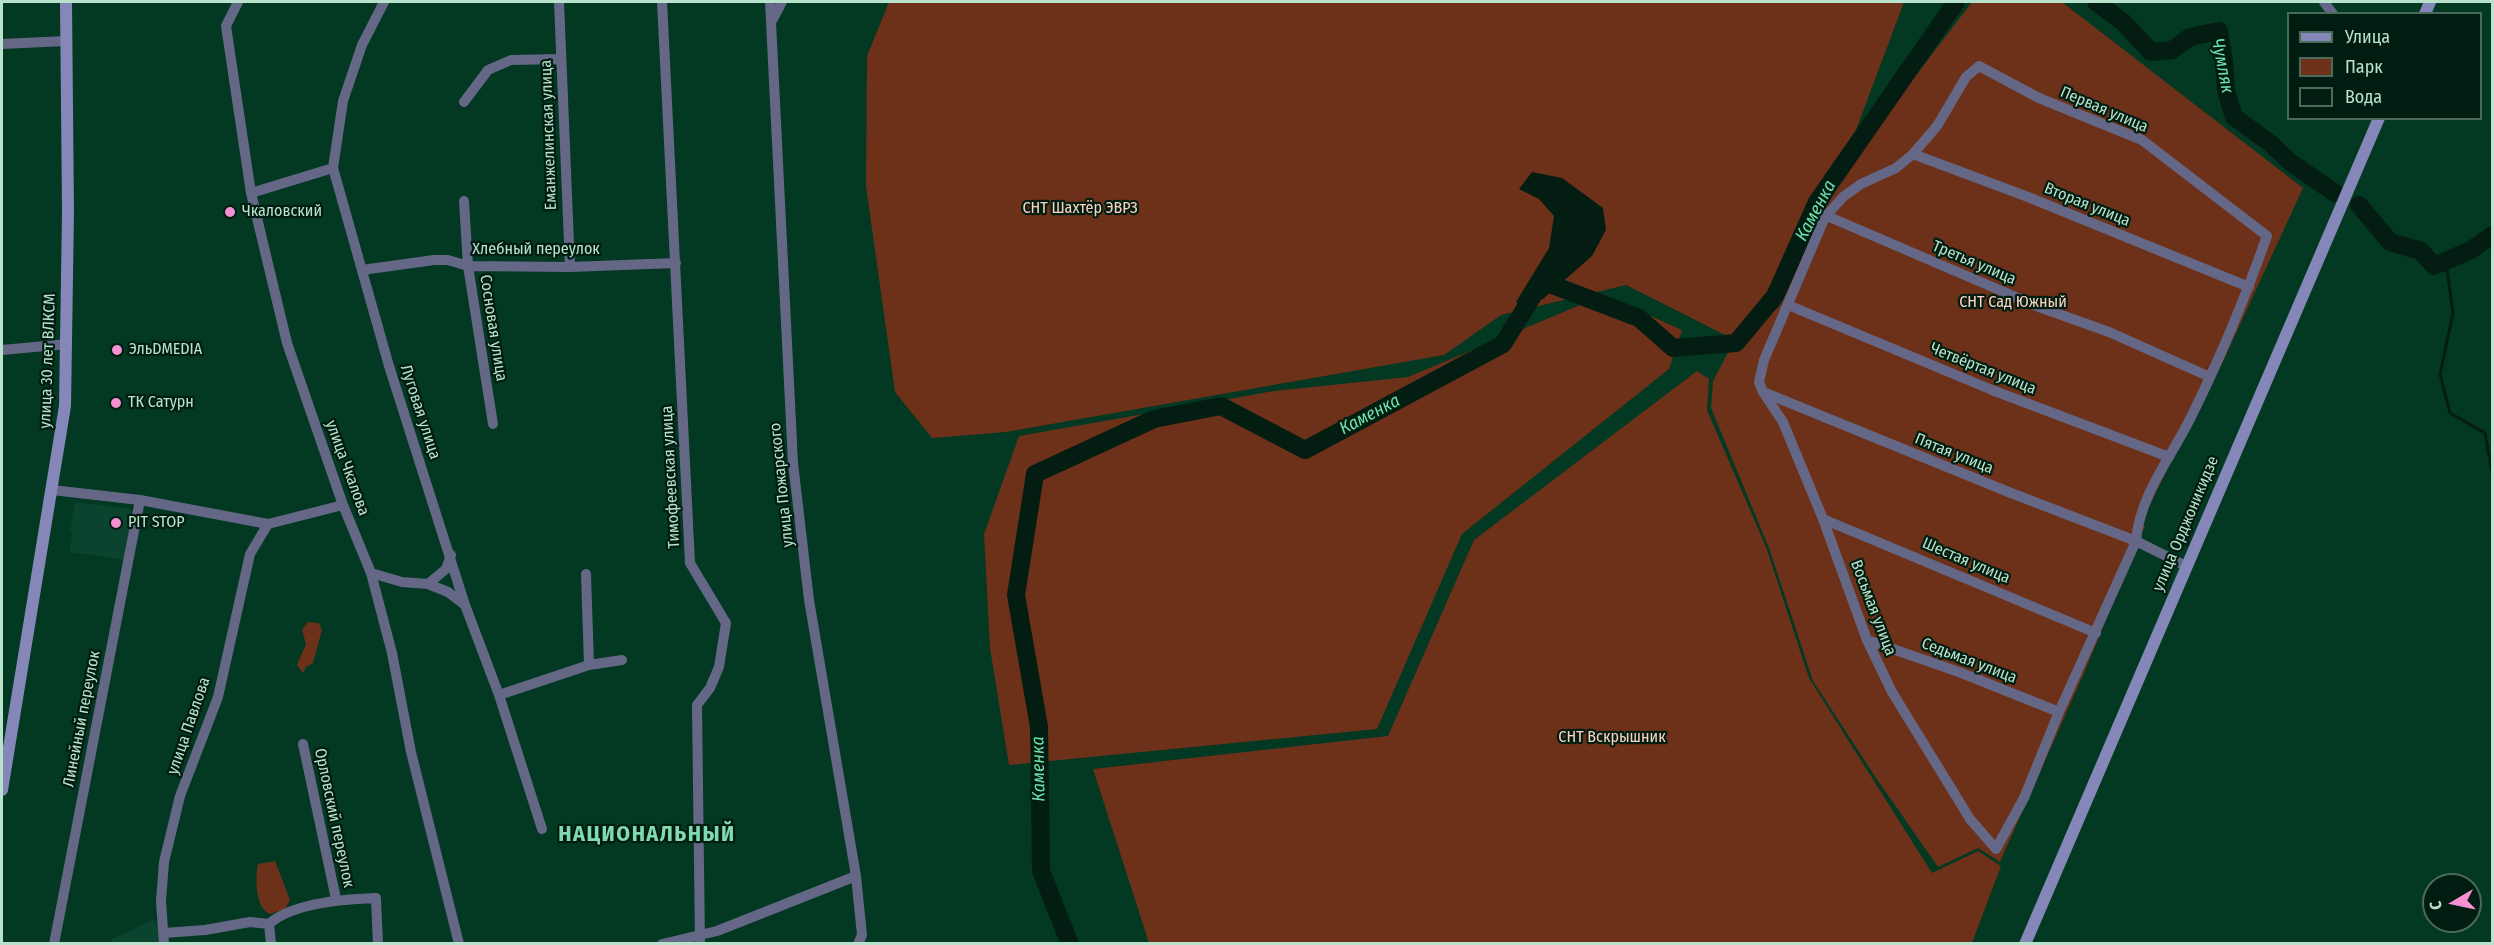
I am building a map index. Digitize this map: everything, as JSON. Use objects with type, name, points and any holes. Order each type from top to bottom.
[{"type":"main road","name":"улица 30 лет ВЛКСМ","points":[[2,790],[63,423],[67,344],[66,2]]},
{"type":"main road","name":"улица Орджоникидзе","points":[[2025,944],[2378,120]]},
{"type":"street","name":"улица Чкалова","points":[[238,2],[226,26],[252,193],[287,343],[343,506],[371,573],[392,652],[411,752],[459,944]]},
{"type":"street","name":"Луговая улица","points":[[384,2],[362,45],[343,101],[333,168],[389,366],[451,555],[465,605],[499,695],[542,829]]},
{"type":"street","name":"Еманжелинская улица","points":[[559,2],[570,267]]},
{"type":"street","name":"Тимофеевская улица","points":[[662,2],[690,563],[726,623],[719,667],[710,688],[697,705],[700,939]]},
{"type":"street","name":"улица Пожарского","points":[[771,2],[793,463],[809,600],[856,876],[862,935],[858,944]]},
{"type":"street","points":[[773,19],[782,2]]},
{"type":"street","points":[[2,44],[66,41]]},
{"type":"street","points":[[464,102],[488,70],[511,60],[561,59]]},
{"type":"street","name":"Первая улица","points":[[1913,154],[1937,126],[1966,77],[1979,66],[2039,98],[2142,140],[2267,236],[2249,287]]},
{"type":"street","points":[[1763,392],[1759,382],[1764,360],[1827,216],[1844,197],[1861,184],[1896,168],[1913,154]]},
{"type":"street","name":"Вторая улица","points":[[1913,154],[2028,197],[2249,287]]},
{"type":"street","points":[[252,193],[333,168]]},
{"type":"street","name":"Сосновая улица","points":[[464,201],[468,266],[494,424]]},
{"type":"street","name":"Третья улица","points":[[1827,216],[2039,307],[2109,332],[2210,377]]},
{"type":"street","name":"Хлебный переулок","points":[[362,270],[434,260],[448,260],[468,266],[570,267],[676,263]]},
{"type":"street","points":[[2059,712],[2136,541],[2137,523],[2150,489],[2190,420],[2249,287]]},
{"type":"street","name":"Четвёртая улица","points":[[1788,305],[1992,390],[2169,457]]},
{"type":"street","points":[[2,350],[67,344]]},
{"type":"street","name":"Пятая улица","points":[[1763,392],[2000,489],[2136,541],[2186,566]]},
{"type":"street","name":"Восьмая улица","points":[[1763,392],[1783,422],[1823,519],[1867,640],[1892,692],[1970,819],[1996,849],[2024,798],[2059,712]]},
{"type":"street","points":[[52,490],[140,500],[268,524],[343,506]]},
{"type":"street","name":"Линейный переулок","points":[[54,944],[140,500]]},
{"type":"street","name":"Шестая улица","points":[[1823,519],[2096,633]]},
{"type":"street","name":"улица Павлова","points":[[164,938],[161,902],[164,862],[180,796],[218,697],[250,554],[268,524]]},
{"type":"street","points":[[428,584],[446,569],[451,555]]},
{"type":"street","points":[[371,573],[402,582],[428,584],[448,592],[465,605]]},
{"type":"street","points":[[586,574],[589,664]]},
{"type":"street","name":"Седьмая улица","points":[[1867,640],[1959,672],[2059,712]]},
{"type":"street","points":[[499,695],[589,664],[622,660]]},
{"type":"street","name":"Орловский переулок","points":[[303,744],[336,899]]},
{"type":"street","points":[[662,944],[700,939],[856,876]]},
{"type":"street","points":[[269,924],[277,916],[336,899],[376,898],[378,944]]},
{"type":"street","points":[[164,938],[250,922],[269,924]]},
{"type":"street","points":[[269,924],[271,944]]},
{"type":"shaded area","points":[[75,502],[130,509],[135,516],[125,560],[70,552],[72,533],[70,530]]},
{"type":"shaded area","points":[[153,920],[158,924],[159,943],[112,943],[111,939]]},
{"type":"green space","name":"СНТ Шахтёр ЭВРЗ","points":[[889,2],[1904,2],[1856,130],[1776,306],[1735,340],[1626,285],[1501,315],[1444,355],[1006,432],[932,438],[895,392],[866,186],[867,56]]},
{"type":"green space","name":"СНТ Сад Южный","points":[[1972,2],[2062,2],[2303,188],[2219,370],[2214,374],[2141,523],[2145,526],[2084,673],[2000,862],[1978,848],[1938,867],[1876,778],[1813,681],[1769,548],[1711,408],[1713,381],[1731,347],[1779,307],[1835,181]]},
{"type":"green space","points":[[1604,295],[1682,330],[1669,369],[1462,534],[1377,729],[1009,765],[990,648],[984,534],[1019,436],[1274,391],[1408,377]]},
{"type":"green space","name":"СНТ Вскрышник","points":[[1697,371],[1709,379],[1707,410],[1766,547],[1809,678],[1932,873],[1978,851],[2001,866],[1972,943],[1149,943],[1093,769],[1388,736],[1474,540]]},
{"type":"green space","points":[[308,622],[319,623],[322,630],[313,663],[306,667],[303,673],[297,665],[306,644],[302,630]]},
{"type":"green space","points":[[275,861],[290,900],[285,909],[270,914],[261,906],[257,870],[258,864]]},
{"type":"water","points":[[1532,172],[1562,178],[1603,208],[1606,230],[1592,256],[1543,299],[1521,306],[1516,302],[1549,248],[1554,216],[1539,199],[1519,189]]},
{"type":"waterway","name":"Каменка","points":[[1070,944],[1041,871],[1039,727],[1016,595],[1035,474],[1154,419],[1221,406],[1305,450],[1503,344],[1542,281],[1639,318],[1673,348],[1736,343],[1775,296],[1817,202],[1956,2]]},
{"type":"waterway","name":"Чумляк","points":[[2096,2],[2123,22],[2151,52],[2172,50],[2190,37],[2219,31],[2226,91],[2234,117],[2270,143],[2290,162],[2335,193]]},
{"type":"waterway","name":"Чумляк","points":[[2359,205],[2390,242],[2421,251],[2434,266],[2471,250],[2492,235]]},
{"type":"waterway","points":[[2446,262],[2453,313],[2440,374],[2450,413],[2485,433],[2492,473]]},
{"type":"place","name":"Чкаловский","points":[[230,212]]},
{"type":"place","name":"ЭльDMEDIA","points":[[117,350]]},
{"type":"place","name":"ТК Сатурн","points":[[116,403]]},
{"type":"place","name":"PIT STOP","points":[[116,523]]},
{"type":"district","name":"НАЦИОНАЛЬНЫЙ","points":[[647,835]]}]
